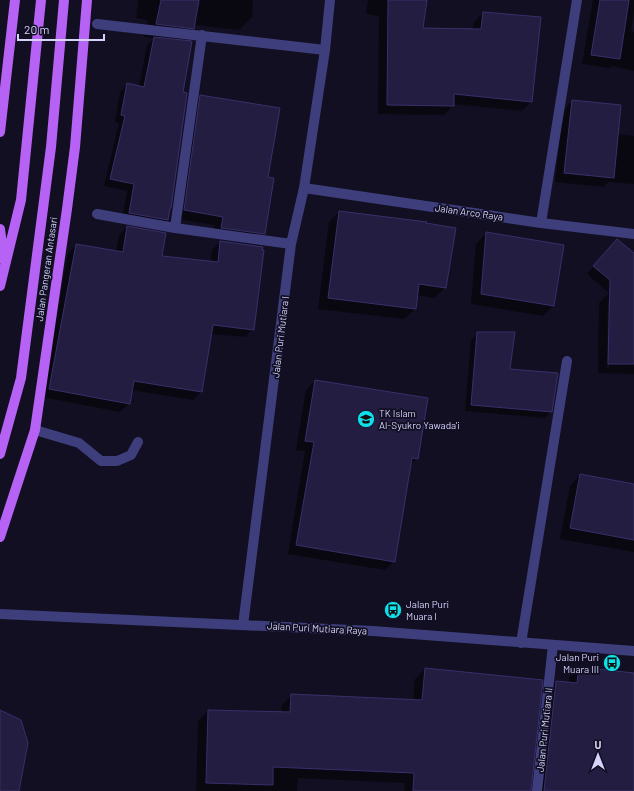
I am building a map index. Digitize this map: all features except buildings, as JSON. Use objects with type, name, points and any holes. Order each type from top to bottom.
[{"type":"main road","points":[[0,132],[15,0]]},
{"type":"main road","points":[[0,286],[22,200],[40,0]]},
{"type":"main road","points":[[0,454],[20,378],[51,148],[64,0]]},
{"type":"main road","name":"Jalan Pangeran Antasari","points":[[0,537],[35,430],[75,148],[87,0]]},
{"type":"main road","points":[[0,229],[5,266]]},
{"type":"street","name":"Jalan Puri Mutiara I","points":[[243,625],[291,244],[304,188],[325,50],[330,0]]},
{"type":"street","points":[[541,222],[577,0]]},
{"type":"street","points":[[97,24],[325,50]]},
{"type":"street","points":[[174,228],[202,35]]},
{"type":"street","name":"Jalan Arco Raya","points":[[304,188],[634,234]]},
{"type":"street","points":[[97,214],[174,228],[291,244]]},
{"type":"street","points":[[521,643],[567,361]]},
{"type":"street","points":[[35,430],[79,443],[101,460],[117,462],[132,455],[138,442]]},
{"type":"street","name":"Jalan Puri Mutiara Raya","points":[[0,614],[373,631],[634,651]]},
{"type":"street","name":"Jalan Puri Mutiara II","points":[[537,791],[553,644]]},
{"type":"place","name":"TK Islam Al-Syukro Yawada'i","points":[[366,419]]},
{"type":"place","name":"Jalan Puri Muara I","points":[[393,610]]},
{"type":"place","name":"Jalan Puri Muara III","points":[[612,663]]}]
